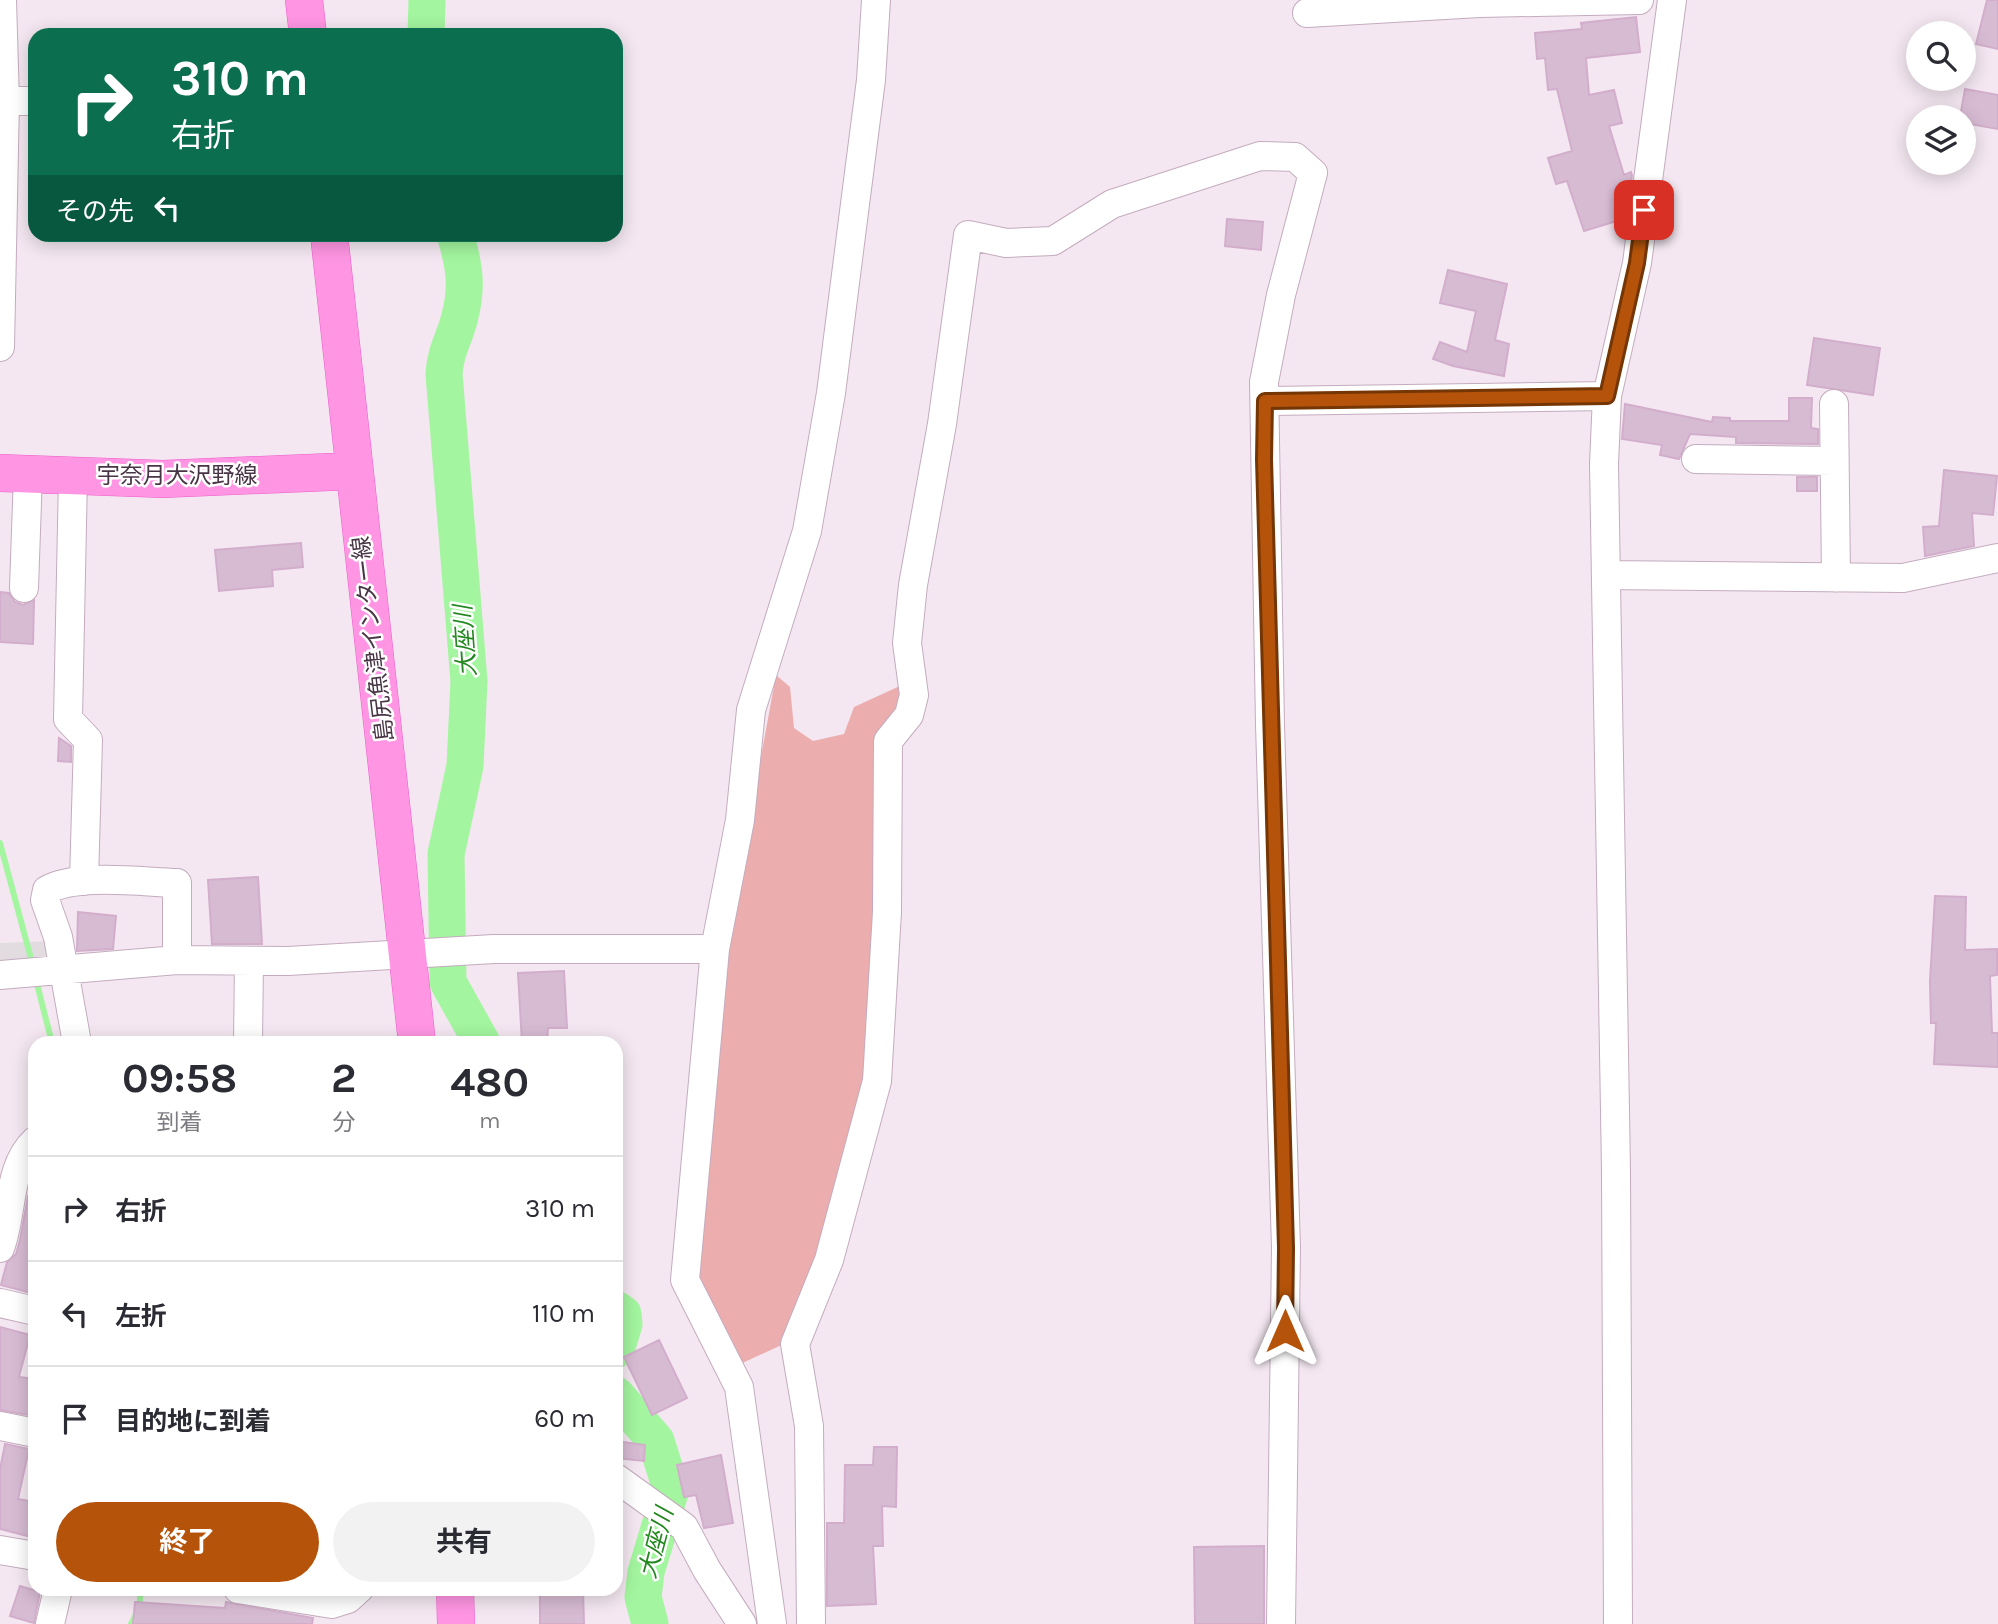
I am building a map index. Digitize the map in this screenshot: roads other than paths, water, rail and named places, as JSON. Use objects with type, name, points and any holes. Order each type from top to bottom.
[{"type":"main road","points":[[304,0],[307,28]]},
{"type":"main road","name":"島尻魚津インター線","points":[[330,242],[417,1036]]},
{"type":"main road","name":"宇奈月大沢野線","points":[[14,474],[163,479],[354,471]]},
{"type":"main road","points":[[455,1596],[456,1624]]},
{"type":"street","points":[[0,347],[5,101],[2,0]]},
{"type":"street","points":[[772,1624],[738,1387],[685,1280],[715,949],[740,820],[751,710],[807,531],[831,393],[871,80],[876,0]]},
{"type":"street","points":[[1307,13],[1479,2],[1639,0]]},
{"type":"street","points":[[1618,1624],[1616,1170],[1605,575],[1607,396],[1637,263],[1672,0]]},
{"type":"street","points":[[5,101],[28,101]]},
{"type":"street","points":[[811,1624],[809,1426],[795,1345],[829,1260],[877,1081],[887,912],[888,741],[909,715],[914,695],[907,643],[913,585],[942,424],[968,235],[1006,243],[1053,241],[1112,204],[1260,156],[1295,156],[1313,173],[1280,295],[1264,382],[1270,724],[1286,1248],[1281,1624]]},
{"type":"street","points":[[1265,401],[1607,396]]},
{"type":"street","points":[[1834,404],[1836,578]]},
{"type":"street","points":[[1696,459],[1834,461]]},
{"type":"street","points":[[14,474],[24,588]]},
{"type":"street","points":[[73,476],[68,719],[88,740],[84,881]]},
{"type":"street","points":[[1605,575],[1903,578],[1998,558]]},
{"type":"street","points":[[76,1036],[58,937],[45,900],[47,890],[56,884],[84,881],[177,883],[177,960]]},
{"type":"street","points":[[0,975],[177,960],[249,961],[494,949],[715,949]]},
{"type":"street","points":[[248,1036],[249,961]]},
{"type":"street","points":[[0,1248],[16,1173],[28,1153]]},
{"type":"street","points":[[0,1303],[28,1309]]},
{"type":"street","points":[[0,1426],[28,1432]]},
{"type":"street","points":[[623,1483],[684,1527],[707,1570],[742,1624]]},
{"type":"street","points":[[0,1550],[28,1555]]},
{"type":"street","points":[[50,1624],[56,1596]]},
{"type":"street","points":[[282,1596],[332,1604],[351,1596]]},
{"type":"waterway","name":"大座川","points":[[426,28],[427,0]]},
{"type":"waterway","name":"大座川","points":[[457,242],[463,265],[464,294],[444,374],[469,681],[465,766],[446,854],[448,982],[478,1036]]},
{"type":"waterway","points":[[0,843],[33,966]]},
{"type":"waterway","points":[[36,980],[50,1036]]},
{"type":"waterway","name":"大座川","points":[[623,1314],[623,1327]]},
{"type":"waterway","name":"大座川","points":[[623,1403],[656,1441],[671,1489],[646,1572],[643,1597],[650,1624]]},
{"type":"waterway","points":[[131,1624],[139,1609],[140,1596]]}]
